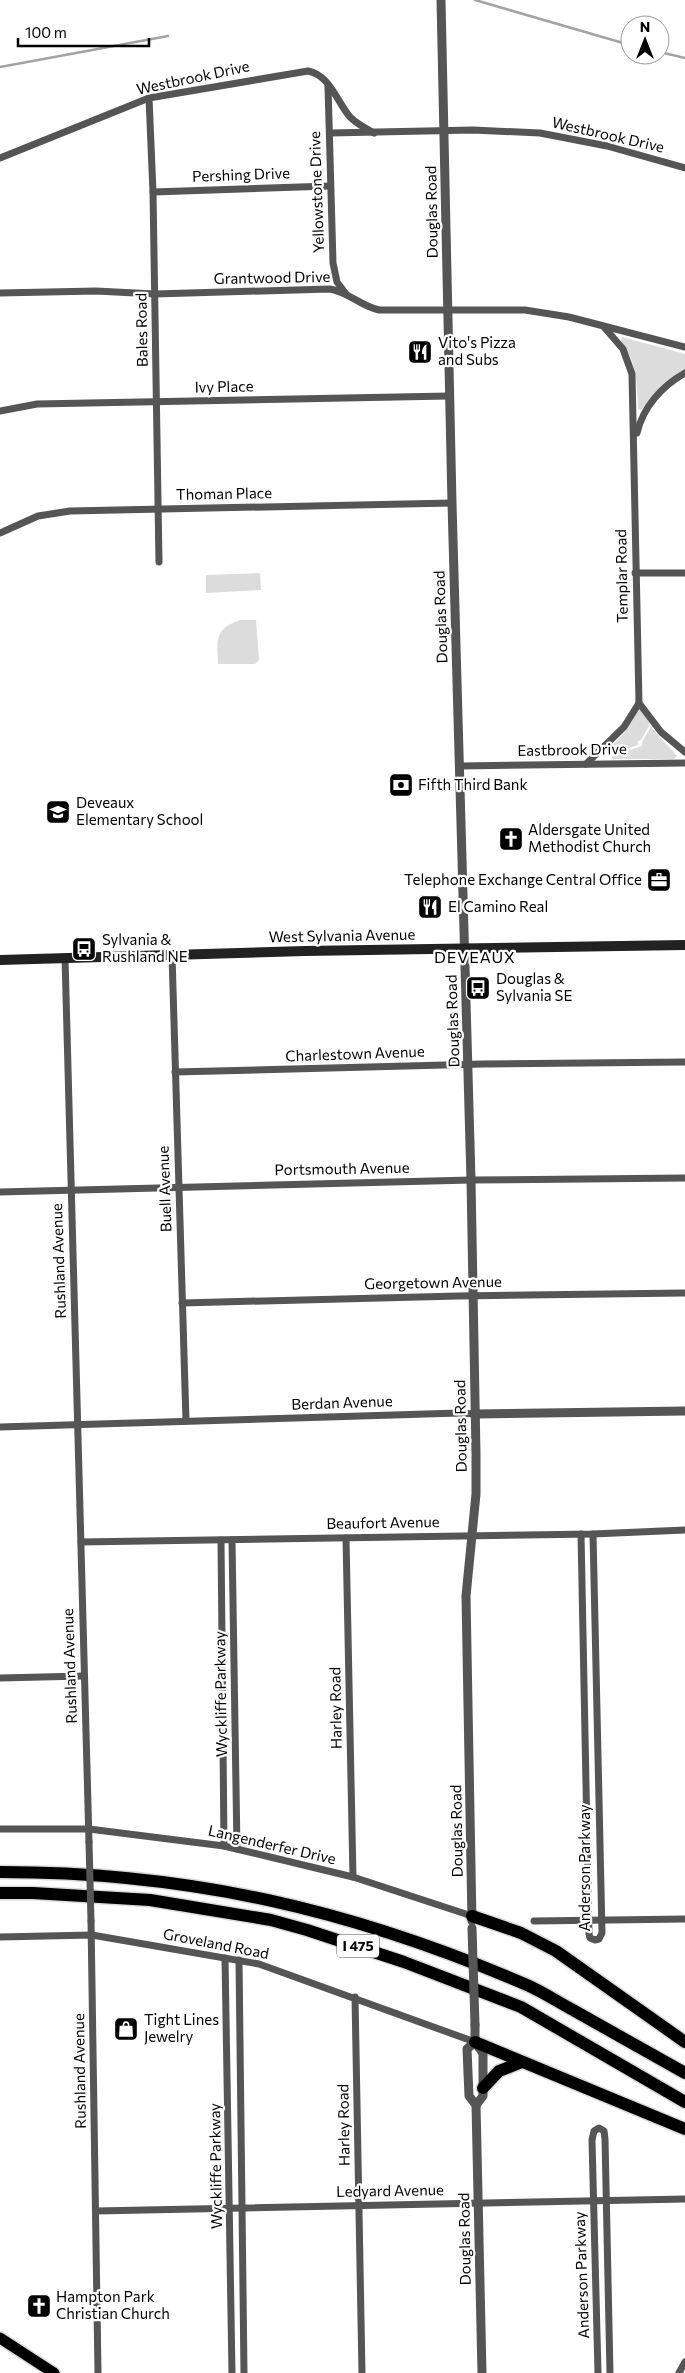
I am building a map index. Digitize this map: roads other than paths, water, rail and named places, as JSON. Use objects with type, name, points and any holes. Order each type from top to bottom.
[{"type":"highway","name":"I 475","points":[[0,1872],[79,1874],[193,1885],[309,1908],[373,1926],[528,1986],[685,2073]]},
{"type":"highway","name":"I 475","points":[[0,1893],[33,1893],[150,1900],[271,1920],[315,1932],[404,1962],[521,2007],[685,2102]]},
{"type":"highway","points":[[472,1922],[520,1934],[556,1951],[685,2042]]},
{"type":"highway","points":[[475,2042],[685,2129]]},
{"type":"highway","points":[[483,2088],[498,2071],[522,2062]]},
{"type":"main road","name":"West Sylvania Avenue","points":[[0,960],[305,951],[685,945]]},
{"type":"main road","points":[[0,2338],[54,2373]]},
{"type":"street","name":"Douglas Road","points":[[441,0],[449,396],[471,1180],[475,1414],[476,1481],[466,1596],[475,2042],[483,2053],[483,2096],[476,2105]]},
{"type":"street","name":"Westbrook Drive","points":[[0,158],[149,98],[308,71],[322,76],[356,123],[374,133]]},
{"type":"street","name":"Yellowstone Drive","points":[[328,84],[334,268],[338,282],[346,294]]},
{"type":"street","name":"Bales Road","points":[[149,98],[153,192],[160,562]]},
{"type":"street","name":"Westbrook Drive","points":[[330,133],[473,130],[547,134],[607,146],[685,168]]},
{"type":"street","name":"Pershing Drive","points":[[153,192],[330,186]]},
{"type":"street","name":"Grantwood Drive","points":[[0,293],[96,291],[155,294],[322,289],[346,294],[368,307],[379,310],[525,310],[602,325],[685,347]]},
{"type":"street","name":"Templar Road","points":[[602,325],[619,342],[631,367],[639,703]]},
{"type":"street","name":"Templar Road","points":[[634,449],[637,430],[648,407],[659,392],[685,373]]},
{"type":"street","name":"Ivy Place","points":[[0,411],[37,404],[449,396]]},
{"type":"street","name":"Thoman Place","points":[[0,534],[38,516],[70,511],[452,503]]},
{"type":"street","points":[[636,573],[685,573]]},
{"type":"street","points":[[586,764],[624,727],[639,703],[661,732],[685,752]]},
{"type":"street","name":"Eastbrook Drive","points":[[460,766],[685,763]]},
{"type":"street","name":"Buell Avenue","points":[[172,955],[186,1421]]},
{"type":"street","name":"Rushland Avenue","points":[[65,958],[92,1935],[98,2373]]},
{"type":"street","name":"Charlestown Avenue","points":[[176,1072],[468,1064],[685,1062]]},
{"type":"street","name":"Portsmouth Avenue","points":[[0,1192],[471,1180],[685,1178]]},
{"type":"street","name":"Georgetown Avenue","points":[[182,1303],[685,1293]]},
{"type":"street","name":"Berdan Avenue","points":[[0,1427],[459,1413],[685,1411]]},
{"type":"street","name":"Beaufort Avenue","points":[[81,1542],[593,1534],[685,1530]]},
{"type":"street","name":"Anderson Parkway","points":[[581,1534],[588,1920],[590,1938],[595,1940],[599,1939],[602,1933],[602,1919],[593,1534]]},
{"type":"street","name":"Harley Road","points":[[346,1538],[353,1877]]},
{"type":"street","name":"Wyckliffe Parkway","points":[[221,1540],[224,1846]]},
{"type":"street","name":"Wyckliffe Parkway","points":[[232,1540],[237,1849]]},
{"type":"street","points":[[0,1678],[84,1676]]},
{"type":"street","name":"Langenderfer Drive","points":[[0,1829],[89,1829],[224,1846],[353,1877],[472,1922]]},
{"type":"street","points":[[534,1921],[685,1918]]},
{"type":"street","name":"Groveland Road","points":[[0,1937],[92,1935],[259,1964],[355,1997],[475,2042]]},
{"type":"street","name":"Wyckliffe Parkway","points":[[225,1958],[231,2208],[232,2373]]},
{"type":"street","name":"Wyckliffe Parkway","points":[[239,1960],[244,2373]]},
{"type":"street","name":"Harley Road","points":[[355,1997],[362,2373]]},
{"type":"street","name":"Douglas Road","points":[[475,2042],[467,2048],[469,2096],[476,2105],[482,2373]]},
{"type":"street","name":"Anderson Parkway","points":[[598,2373],[592,2140],[594,2132],[599,2128],[604,2131],[605,2139],[610,2373]]},
{"type":"street","name":"Ledyard Avenue","points":[[96,2211],[685,2199]]},
{"type":"street","points":[[679,2373],[685,2362]]},
{"type":"waterway","points":[[475,0],[620,42]]},
{"type":"waterway","points":[[0,67],[168,36]]},
{"type":"waterway","points":[[670,54],[685,58]]},
{"type":"place","name":"Vito's Pizza and Subs","points":[[420,352]]},
{"type":"place","name":"Fifth Third Bank","points":[[401,785]]},
{"type":"place","name":"Deveaux Elementary School","points":[[58,812]]},
{"type":"place","name":"Aldersgate United Methodist Church","points":[[511,839]]},
{"type":"place","name":"Telephone Exchange Central Office","points":[[659,880]]},
{"type":"place","name":"El Camino Real","points":[[430,907]]},
{"type":"place","name":"Sylvania & Rushland NE","points":[[84,949]]},
{"type":"place","name":"Douglas & Sylvania SE","points":[[478,988]]},
{"type":"place","name":"Tight Lines Jewelry","points":[[126,2029]]},
{"type":"place","name":"Hampton Park Christian Church","points":[[39,2306]]},
{"type":"district","name":"DEVEAUX","points":[[475,957]]}]
